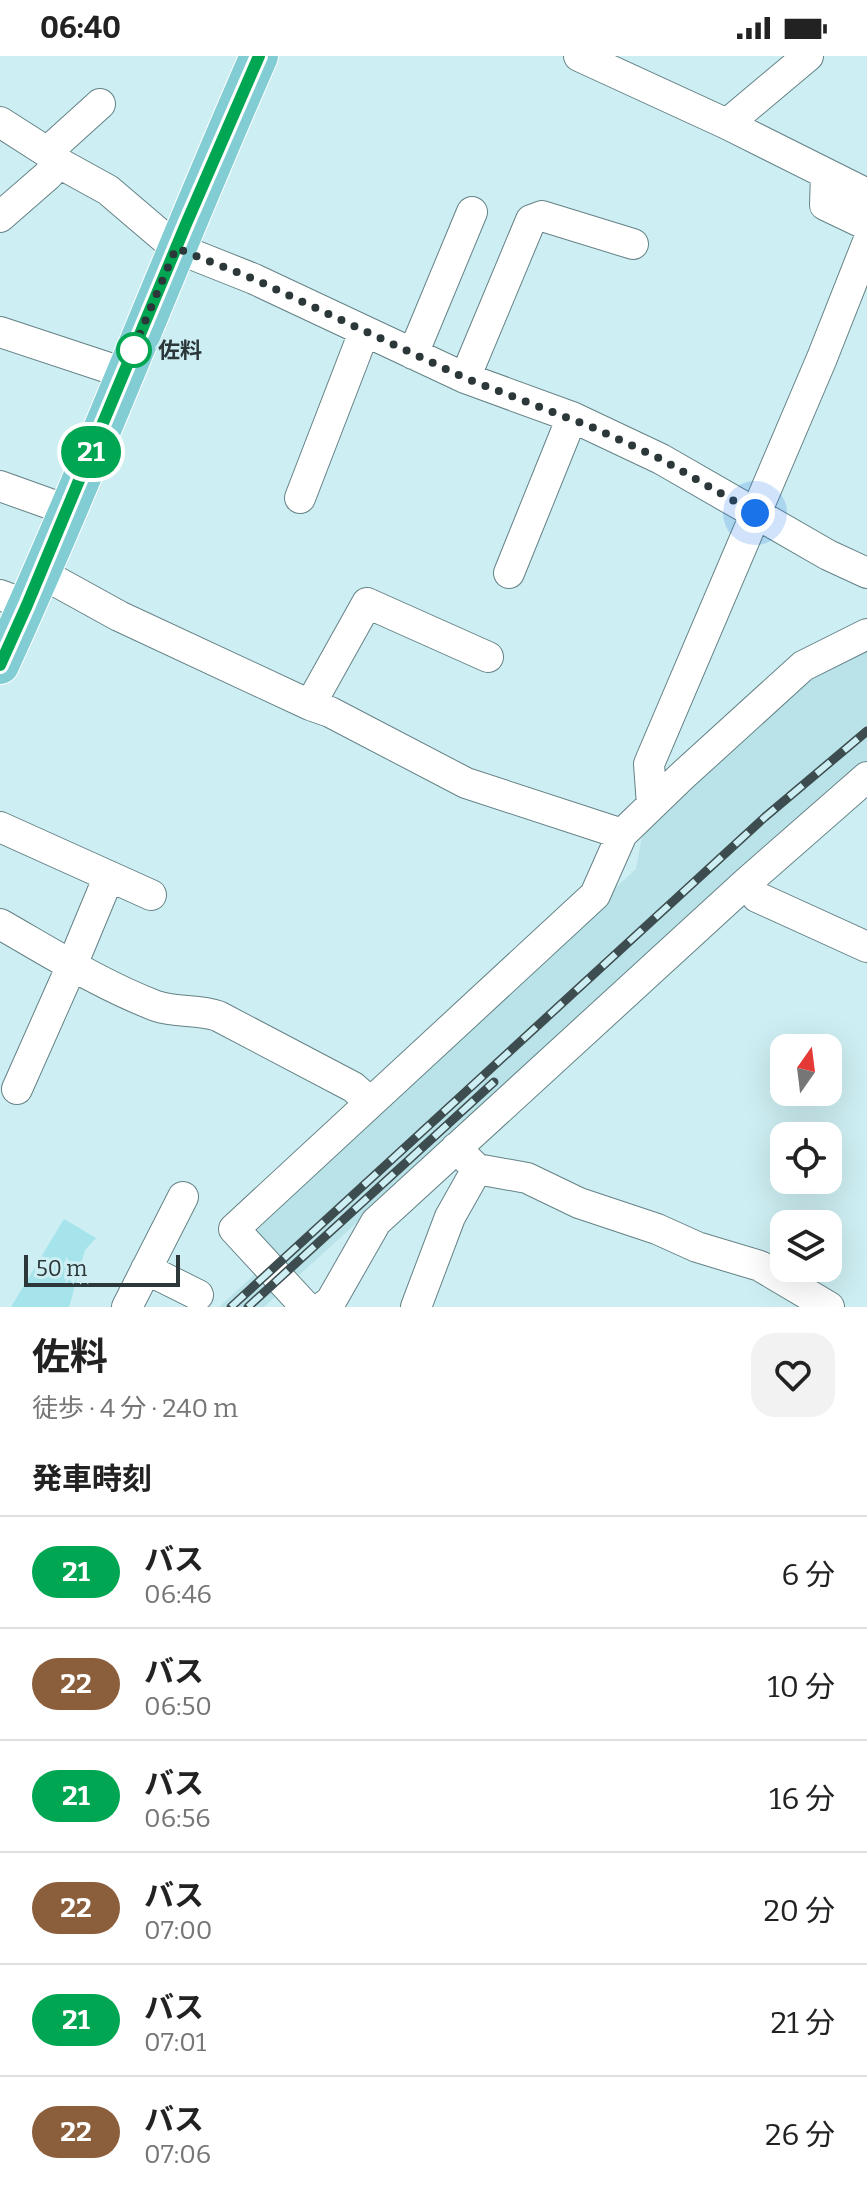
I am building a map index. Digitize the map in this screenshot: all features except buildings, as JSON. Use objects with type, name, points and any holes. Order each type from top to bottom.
[{"type":"main road","points":[[0,665],[23,591],[67,510],[259,56]]},
{"type":"street","points":[[579,56],[851,184],[825,205],[867,225]]},
{"type":"street","points":[[727,124],[808,56]]},
{"type":"street","points":[[0,217],[47,176],[53,157],[100,104]]},
{"type":"street","points":[[0,122],[108,190],[176,248],[254,279],[465,378],[572,417],[661,459],[828,555],[867,573]]},
{"type":"street","points":[[413,354],[472,212]]},
{"type":"street","points":[[465,378],[531,220],[542,216],[633,244]]},
{"type":"street","points":[[652,805],[649,764],[822,358],[867,244]]},
{"type":"street","points":[[0,332],[124,373]]},
{"type":"street","points":[[300,498],[364,332]]},
{"type":"street","points":[[509,573],[572,417]]},
{"type":"street","points":[[0,486],[67,510]]},
{"type":"street","points":[[23,591],[119,616],[330,712],[466,783],[622,834]]},
{"type":"street","points":[[310,705],[367,603],[488,657]]},
{"type":"street","points":[[306,1307],[234,1229],[595,895],[622,834],[652,805],[803,666],[867,634]]},
{"type":"street","points":[[323,1307],[331,1301],[376,1222],[467,1158],[746,883],[867,777]]},
{"type":"street","points":[[0,827],[151,895]]},
{"type":"street","points":[[17,1089],[109,876]]},
{"type":"street","points":[[746,883],[757,897],[867,947]]},
{"type":"street","points":[[0,924],[72,965],[158,1006],[218,1016],[353,1087],[370,1102]]},
{"type":"street","points":[[416,1307],[450,1217],[467,1158]]},
{"type":"street","points":[[467,1158],[527,1178],[579,1203],[657,1229],[697,1247],[760,1266],[829,1307]]},
{"type":"street","points":[[127,1307],[183,1197]]},
{"type":"street","points":[[146,1269],[198,1295]]},
{"type":"shaded area","points":[[867,648],[867,760],[264,1307],[219,1307],[267,1263],[253,1232],[259,1215],[636,869],[644,825],[812,678]]},
{"type":"shaded area","points":[[64,1219],[96,1238],[85,1250],[69,1307],[11,1307]]},
{"type":"railway","points":[[231,1307],[765,817],[867,731]]},
{"type":"railway","points":[[248,1307],[494,1082]]},
{"type":"bus line","name":"21","points":[[0,665],[259,56]]},
{"type":"place","name":"佐料","points":[[134,350]]},
{"type":"route","points":[[134,350],[131,355],[176,248],[254,279],[465,378],[572,417],[661,459],[755,513]]}]
